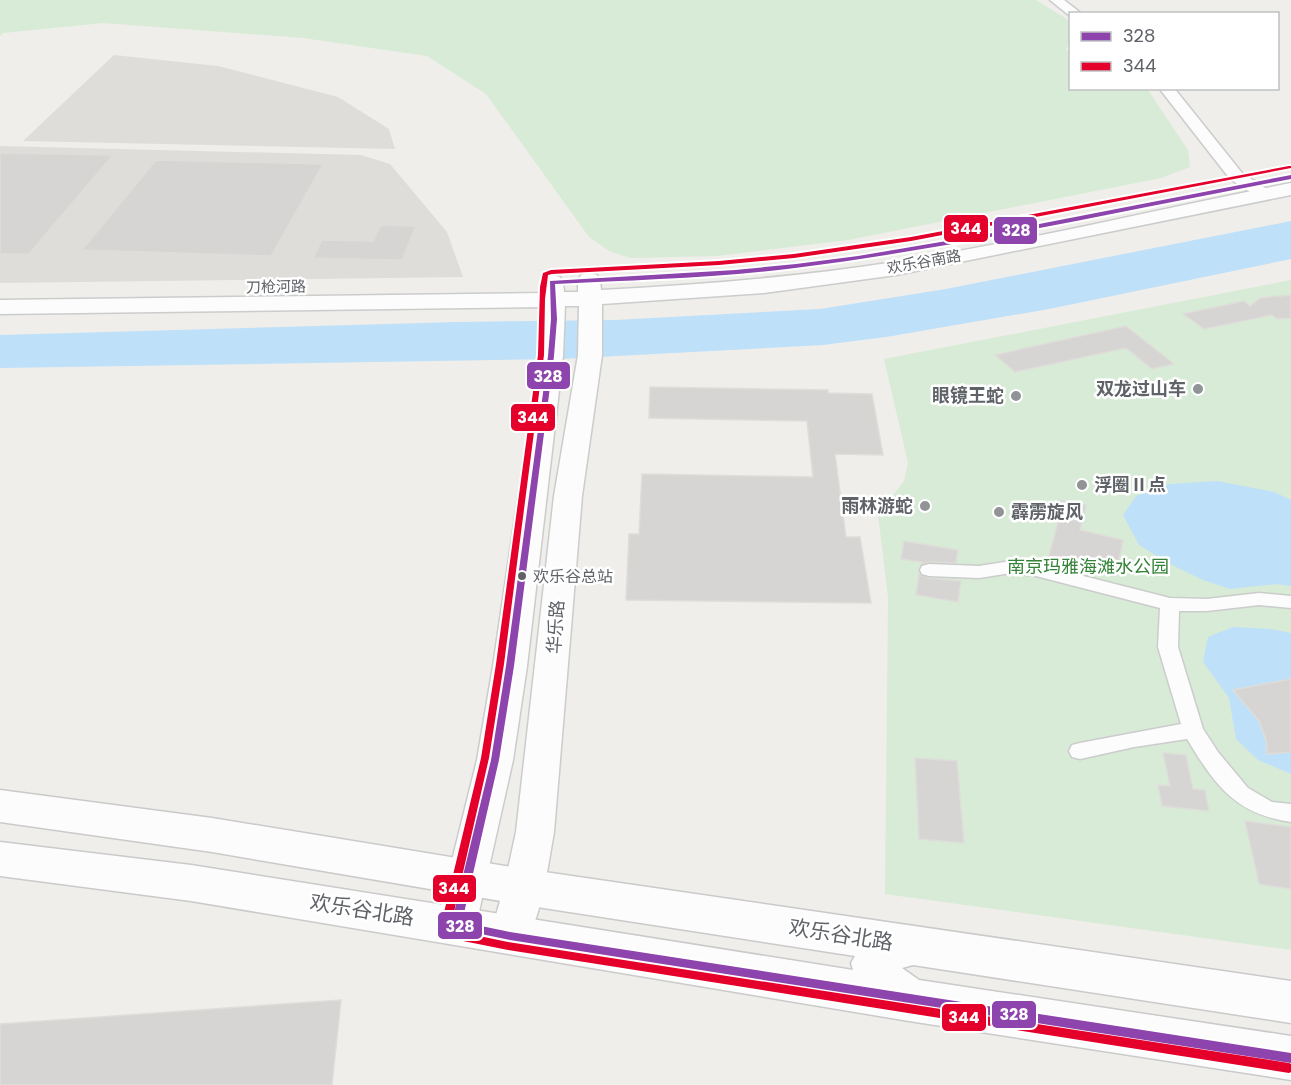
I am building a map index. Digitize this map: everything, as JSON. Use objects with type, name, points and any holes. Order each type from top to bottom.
[{"type":"main road","name":"欢乐谷北路","points":[[0,806],[212,835],[524,887],[1291,1002]]},
{"type":"main road","points":[[191,883],[224,876],[237,866],[236,853],[212,835]]},
{"type":"main road","name":"欢乐谷北路","points":[[0,858],[191,883],[456,925],[510,936],[1291,1058]]},
{"type":"main road","points":[[909,999],[878,976],[874,963],[881,953],[911,946]]},
{"type":"street","points":[[1056,0],[1073,12]]},
{"type":"street","points":[[1168,90],[1227,166],[1256,190]]},
{"type":"street","name":"欢乐谷南路","points":[[553,300],[766,286],[925,262],[1256,190],[1291,177]]},
{"type":"street","name":"欢乐谷南路","points":[[1256,190],[1291,189]]},
{"type":"street","name":"刀枪河路","points":[[0,292],[405,293],[553,300]]},
{"type":"street","name":"刀枪河路","points":[[0,307],[405,293]]},
{"type":"street","name":"华乐路","points":[[510,936],[524,887],[535,832],[568,496],[590,356],[591,299]]},
{"type":"street","points":[[456,925],[495,760],[510,666],[551,356],[553,300]]},
{"type":"street","points":[[929,570],[979,572],[1011,567],[1036,570],[1170,604],[1207,605],[1259,598],[1291,602]]},
{"type":"street","points":[[1170,604],[1168,647],[1193,730],[1210,758],[1240,794],[1268,810],[1291,813]]},
{"type":"street","points":[[1080,751],[1134,739],[1193,730]]},
{"type":"shaded area","points":[[114,55],[218,66],[338,97],[389,129],[395,149],[23,141]]},
{"type":"shaded area","points":[[0,146],[361,155],[390,164],[447,232],[463,277],[0,283]]},
{"type":"green space","points":[[0,0],[1036,0],[1069,20],[1069,44],[1066,50],[1069,52],[1069,90],[1148,90],[1188,150],[1190,167],[1161,178],[848,240],[717,256],[630,258],[609,251],[589,237],[486,94],[427,56],[303,38],[103,23],[3,33],[0,36]]},
{"type":"green space","name":"南京玛雅海滩水公园","points":[[1291,280],[1291,950],[885,894],[888,597],[878,515],[904,481],[908,463],[884,359]]},
{"type":"water","points":[[1291,221],[1291,259],[1049,309],[886,337],[823,345],[560,359],[0,368],[0,335],[457,322],[615,320],[820,309],[946,289]]},
{"type":"water","points":[[1217,481],[1274,492],[1291,500],[1291,586],[1276,584],[1230,589],[1203,580],[1168,563],[1139,545],[1123,515],[1136,496],[1169,484]]},
{"type":"water","points":[[1233,627],[1271,629],[1291,633],[1291,774],[1258,760],[1236,739],[1229,698],[1203,662],[1208,637]]},
{"type":"building","points":[[0,153],[113,155],[29,254],[0,254]]},
{"type":"building","points":[[156,160],[323,164],[271,256],[82,250]]},
{"type":"building","points":[[381,225],[416,226],[402,260],[313,258],[322,240],[373,241]]},
{"type":"building","points":[[1291,295],[1291,318],[1277,319],[1272,315],[1204,329],[1183,314],[1244,301],[1250,306],[1260,298]]},
{"type":"building","points":[[1126,326],[1174,364],[1152,369],[1126,348],[1015,372],[995,355]]},
{"type":"building","points":[[650,387],[828,390],[828,393],[872,394],[883,455],[835,454],[846,537],[860,537],[871,603],[626,600],[629,534],[639,534],[642,474],[813,477],[807,421],[649,418]]},
{"type":"building","points":[[1058,500],[1086,505],[1080,530],[1123,540],[1116,575],[1048,559],[1058,522],[1053,521]]},
{"type":"building","points":[[904,541],[958,550],[956,563],[921,564],[922,562],[901,559]]},
{"type":"building","points":[[919,574],[929,578],[961,581],[958,602],[916,595]]},
{"type":"building","points":[[1291,679],[1291,752],[1267,754],[1266,740],[1259,721],[1233,690]]},
{"type":"building","points":[[1163,753],[1186,755],[1193,789],[1205,790],[1209,811],[1162,806],[1158,785],[1170,786]]},
{"type":"building","points":[[915,758],[957,761],[964,843],[919,839]]},
{"type":"building","points":[[1245,821],[1291,827],[1291,889],[1259,884]]},
{"type":"building","points":[[341,1000],[332,1085],[0,1085],[0,1024]]},
{"type":"transit line","name":"344","points":[[1289,167],[911,239],[794,256],[545,274],[541,355],[500,664],[485,758],[446,925],[447,931],[453,935],[508,946],[1289,1068]]},
{"type":"transit line","name":"328","points":[[1291,177],[982,237],[796,266],[735,272],[552,282],[554,319],[551,356],[510,666],[495,760],[456,925],[510,936],[1291,1058]]},
{"type":"place","name":"双龙过山车","points":[[1198,389]]},
{"type":"place","name":"眼镜王蛇","points":[[1016,396]]},
{"type":"place","name":"浮圈Ⅱ点","points":[[1082,485]]},
{"type":"place","name":"雨林游蛇","points":[[925,506]]},
{"type":"place","name":"霹雳旋风","points":[[999,512]]},
{"type":"place","name":"欢乐谷总站","points":[[522,576]]}]
